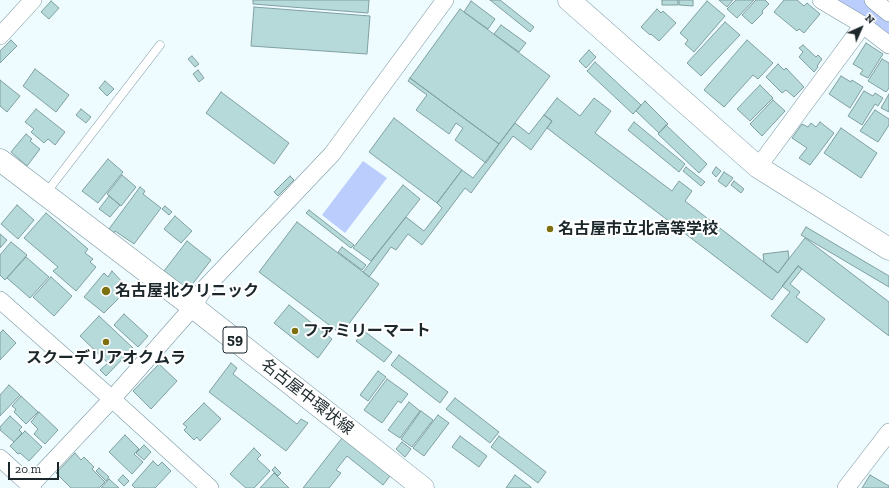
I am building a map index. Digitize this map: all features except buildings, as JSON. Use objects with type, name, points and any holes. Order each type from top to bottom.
[{"type":"main road","points":[[569,0],[758,167],[889,249]]},
{"type":"main road","name":"名古屋中環状線","points":[[0,160],[193,307],[421,487]]},
{"type":"street","points":[[0,36],[33,0]]},
{"type":"street","points":[[0,458],[30,487],[112,399],[193,307],[203,290],[332,154],[445,0]]},
{"type":"street","points":[[821,0],[863,25],[889,45]]},
{"type":"street","points":[[758,167],[863,25]]},
{"type":"street","points":[[0,300],[210,488]]},
{"type":"street","points":[[846,488],[889,432]]},
{"type":"lane","points":[[44,194],[160,45]]},
{"type":"water","points":[[363,161],[387,178],[345,233],[322,215]]},
{"type":"waterway","points":[[851,0],[889,28]]},
{"type":"place","name":"名古屋市立北高等学校","points":[[550,229]]},
{"type":"place","name":"名古屋北クリニック","points":[[106,291]]},
{"type":"place","name":"ファミリーマート","points":[[295,331]]},
{"type":"place","name":"スクーデリアオクムラ","points":[[106,342]]}]
